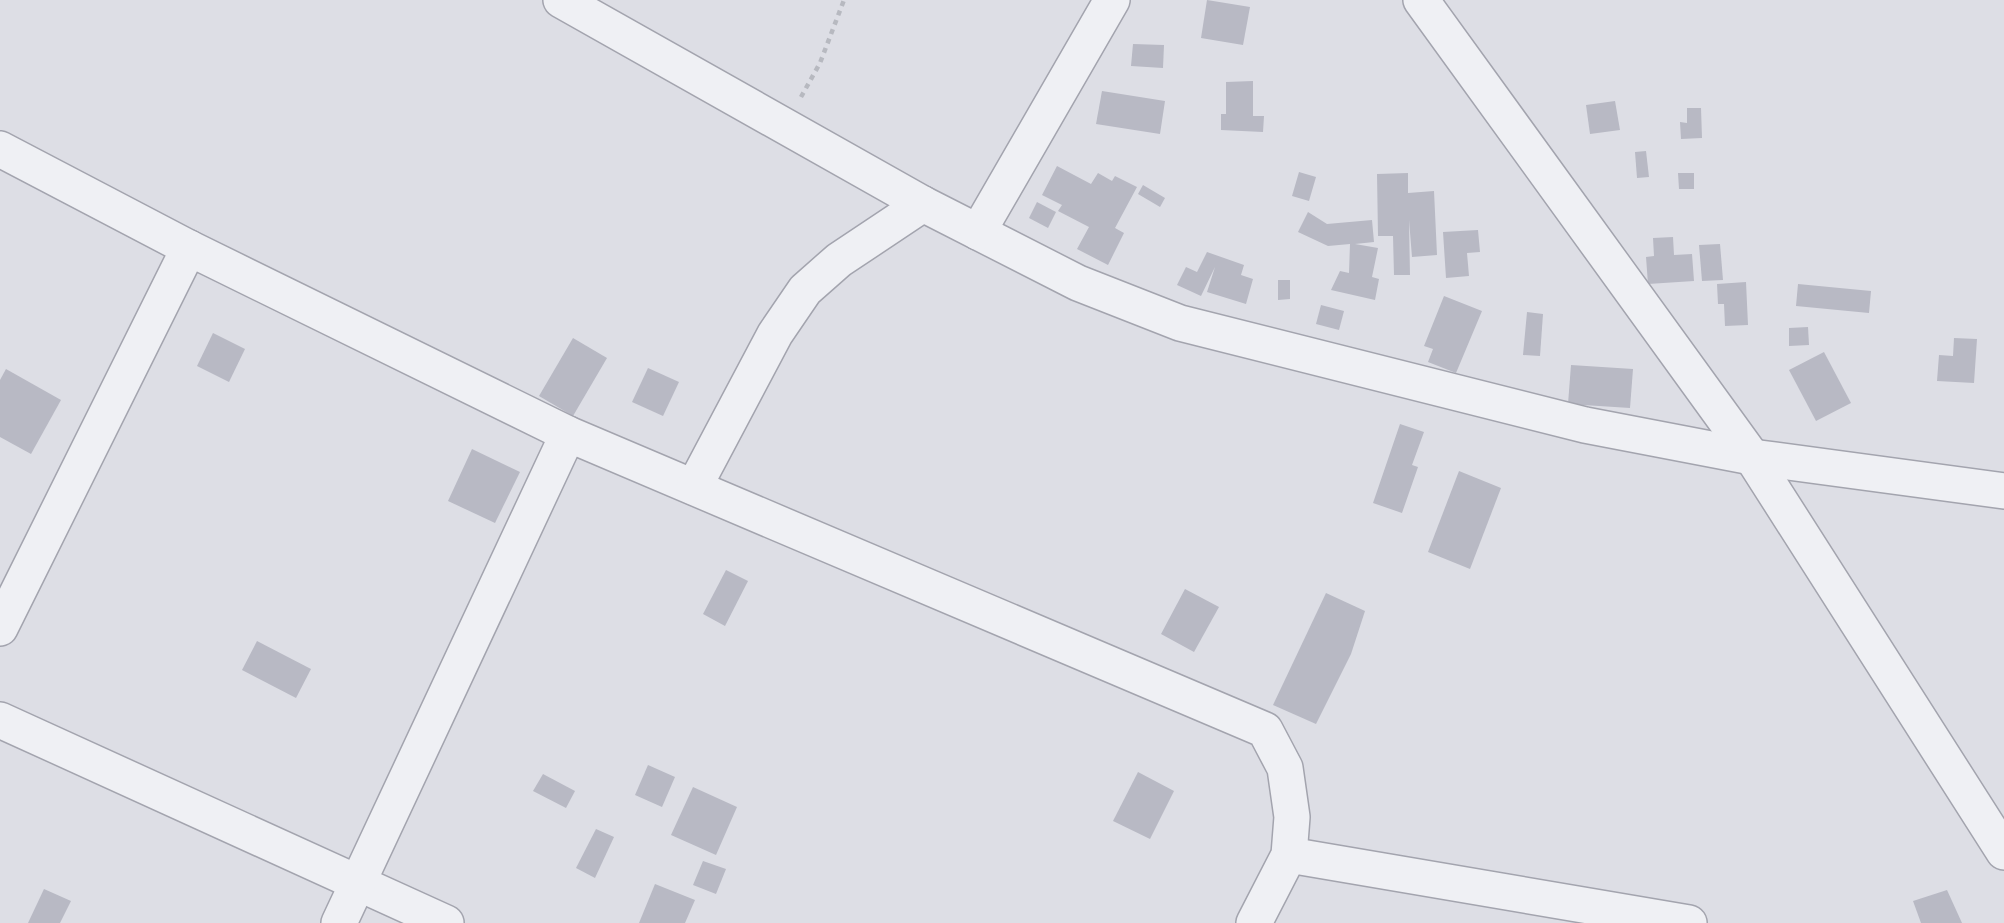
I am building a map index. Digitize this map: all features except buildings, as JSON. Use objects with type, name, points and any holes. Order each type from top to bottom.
[{"type":"street","points":[[561,0],[923,204],[1078,283],[1180,323],[1585,425],[1752,457],[2004,491]]},
{"type":"street","points":[[978,232],[1112,0]]},
{"type":"street","points":[[1421,0],[1752,457],[1999,837]]},
{"type":"street","points":[[0,149],[189,248],[568,434],[1265,730],[1285,768],[1292,817],[1289,855],[1254,923]]},
{"type":"street","points":[[694,487],[775,334],[805,290],[839,260],[923,204]]},
{"type":"street","points":[[0,628],[189,248]]},
{"type":"street","points":[[338,923],[568,434]]},
{"type":"street","points":[[0,720],[446,923]]},
{"type":"street","points":[[1289,855],[1689,923]]},
{"type":"path","points":[[786,125],[820,62],[844,0]]}]
